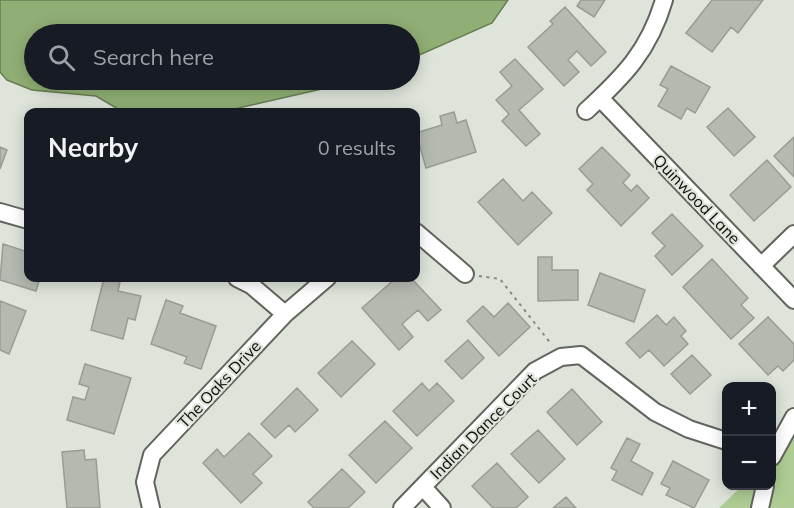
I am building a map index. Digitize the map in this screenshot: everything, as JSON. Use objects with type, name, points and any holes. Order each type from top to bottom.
[{"type":"street","points":[[586,111],[624,77],[645,48],[664,0]]},
{"type":"street","name":"Quinwood Lane","points":[[600,98],[794,300]]},
{"type":"street","points":[[0,212],[24,219]]},
{"type":"street","points":[[761,266],[794,234]]},
{"type":"street","points":[[420,235],[465,274]]},
{"type":"street","points":[[245,282],[285,314]]},
{"type":"street","name":"The Oaks Drive","points":[[151,508],[145,482],[152,455],[285,314],[322,282]]},
{"type":"street","points":[[561,357],[580,355],[655,412],[689,429],[722,440]]},
{"type":"street","name":"Indian Dance Court","points":[[402,508],[535,371],[561,357]]},
{"type":"street","points":[[776,449],[794,417]]},
{"type":"street","points":[[423,487],[442,508]]},
{"type":"street","points":[[760,508],[764,490]]},
{"type":"path","points":[[465,274],[500,279],[561,357]]},
{"type":"shaded area","points":[[0,0],[508,0],[492,23],[420,55],[420,24],[24,24],[24,87],[7,80],[0,72]]},
{"type":"shaded area","points":[[32,90],[317,90],[238,108],[116,108],[96,96]]},
{"type":"shaded area","points":[[794,436],[794,508],[719,508],[738,490],[776,490],[776,454]]},
{"type":"building","points":[[581,0],[605,0],[594,17],[577,6]]},
{"type":"building","points":[[712,0],[763,0],[738,33],[731,27],[712,52],[686,33]]},
{"type":"building","points":[[565,7],[606,52],[591,66],[577,51],[568,60],[579,72],[564,86],[528,47],[553,24],[550,21]]},
{"type":"building","points":[[515,59],[543,89],[519,110],[540,134],[526,146],[502,121],[509,114],[496,100],[512,86],[500,72]]},
{"type":"building","points":[[671,66],[710,87],[695,113],[687,108],[681,119],[658,106],[668,89],[660,85]]},
{"type":"building","points":[[728,108],[755,137],[734,156],[707,127]]},
{"type":"building","points":[[454,112],[457,123],[466,120],[476,152],[426,168],[420,147],[420,132],[442,125],[440,116]]},
{"type":"building","points":[[794,137],[794,177],[774,156]]},
{"type":"building","points":[[0,147],[7,150],[0,169]]},
{"type":"building","points":[[602,147],[630,175],[623,183],[631,191],[637,185],[649,198],[621,226],[587,190],[593,184],[579,169]]},
{"type":"building","points":[[767,160],[791,187],[754,221],[730,195]]},
{"type":"building","points":[[503,179],[523,201],[532,192],[552,213],[518,245],[478,202]]},
{"type":"building","points":[[672,214],[703,246],[672,275],[655,256],[665,246],[652,233]]},
{"type":"building","points":[[3,244],[24,251],[24,282],[39,282],[36,291],[0,280]]},
{"type":"building","points":[[538,257],[552,257],[552,270],[578,270],[578,300],[538,301]]},
{"type":"building","points":[[712,259],[748,298],[741,305],[754,318],[731,339],[683,287]]},
{"type":"building","points":[[600,273],[645,290],[634,322],[588,305]]},
{"type":"building","points":[[103,282],[120,282],[118,291],[141,296],[135,320],[128,318],[123,339],[91,330]]},
{"type":"building","points":[[391,282],[415,282],[441,310],[428,321],[418,310],[402,324],[413,337],[399,350],[362,308]]},
{"type":"building","points":[[166,300],[183,306],[180,313],[216,326],[201,369],[184,363],[187,357],[151,344]]},
{"type":"building","points":[[0,301],[26,311],[9,354],[0,350]]},
{"type":"building","points":[[508,303],[530,327],[499,356],[467,321],[483,306],[494,317]]},
{"type":"building","points":[[657,315],[666,325],[674,317],[686,331],[681,336],[688,344],[664,366],[649,350],[640,358],[626,343]]},
{"type":"building","points":[[768,317],[794,344],[794,360],[783,371],[778,366],[768,375],[739,344]]},
{"type":"building","points":[[468,340],[484,358],[462,379],[445,361]]},
{"type":"building","points":[[352,341],[375,364],[341,397],[318,373]]},
{"type":"building","points":[[692,355],[711,375],[690,394],[671,374]]},
{"type":"building","points":[[85,364],[131,378],[114,434],[67,420],[73,397],[85,400],[89,387],[79,384]]},
{"type":"building","points":[[422,383],[429,391],[437,383],[454,401],[417,436],[393,411]]},
{"type":"building","points":[[297,388],[318,410],[295,432],[289,425],[275,438],[261,424]]},
{"type":"building","points":[[572,389],[602,422],[577,445],[547,412]]},
{"type":"building","points":[[385,421],[412,448],[376,483],[349,455]]},
{"type":"building","points":[[538,430],[565,459],[539,483],[511,454]]},
{"type":"building","points":[[249,433],[272,456],[253,474],[262,483],[241,503],[203,463],[217,449],[224,457]]},
{"type":"building","points":[[627,438],[640,444],[631,461],[653,473],[642,495],[612,480],[617,471],[611,468]]},
{"type":"building","points":[[84,450],[85,460],[96,459],[100,508],[67,508],[62,452]]},
{"type":"building","points":[[673,461],[709,480],[694,508],[666,495],[670,488],[661,484]]},
{"type":"building","points":[[497,463],[528,497],[516,508],[493,508],[472,486]]},
{"type":"building","points":[[342,469],[365,492],[348,508],[314,508],[308,502]]},
{"type":"building","points":[[566,497],[576,508],[553,508]]}]
